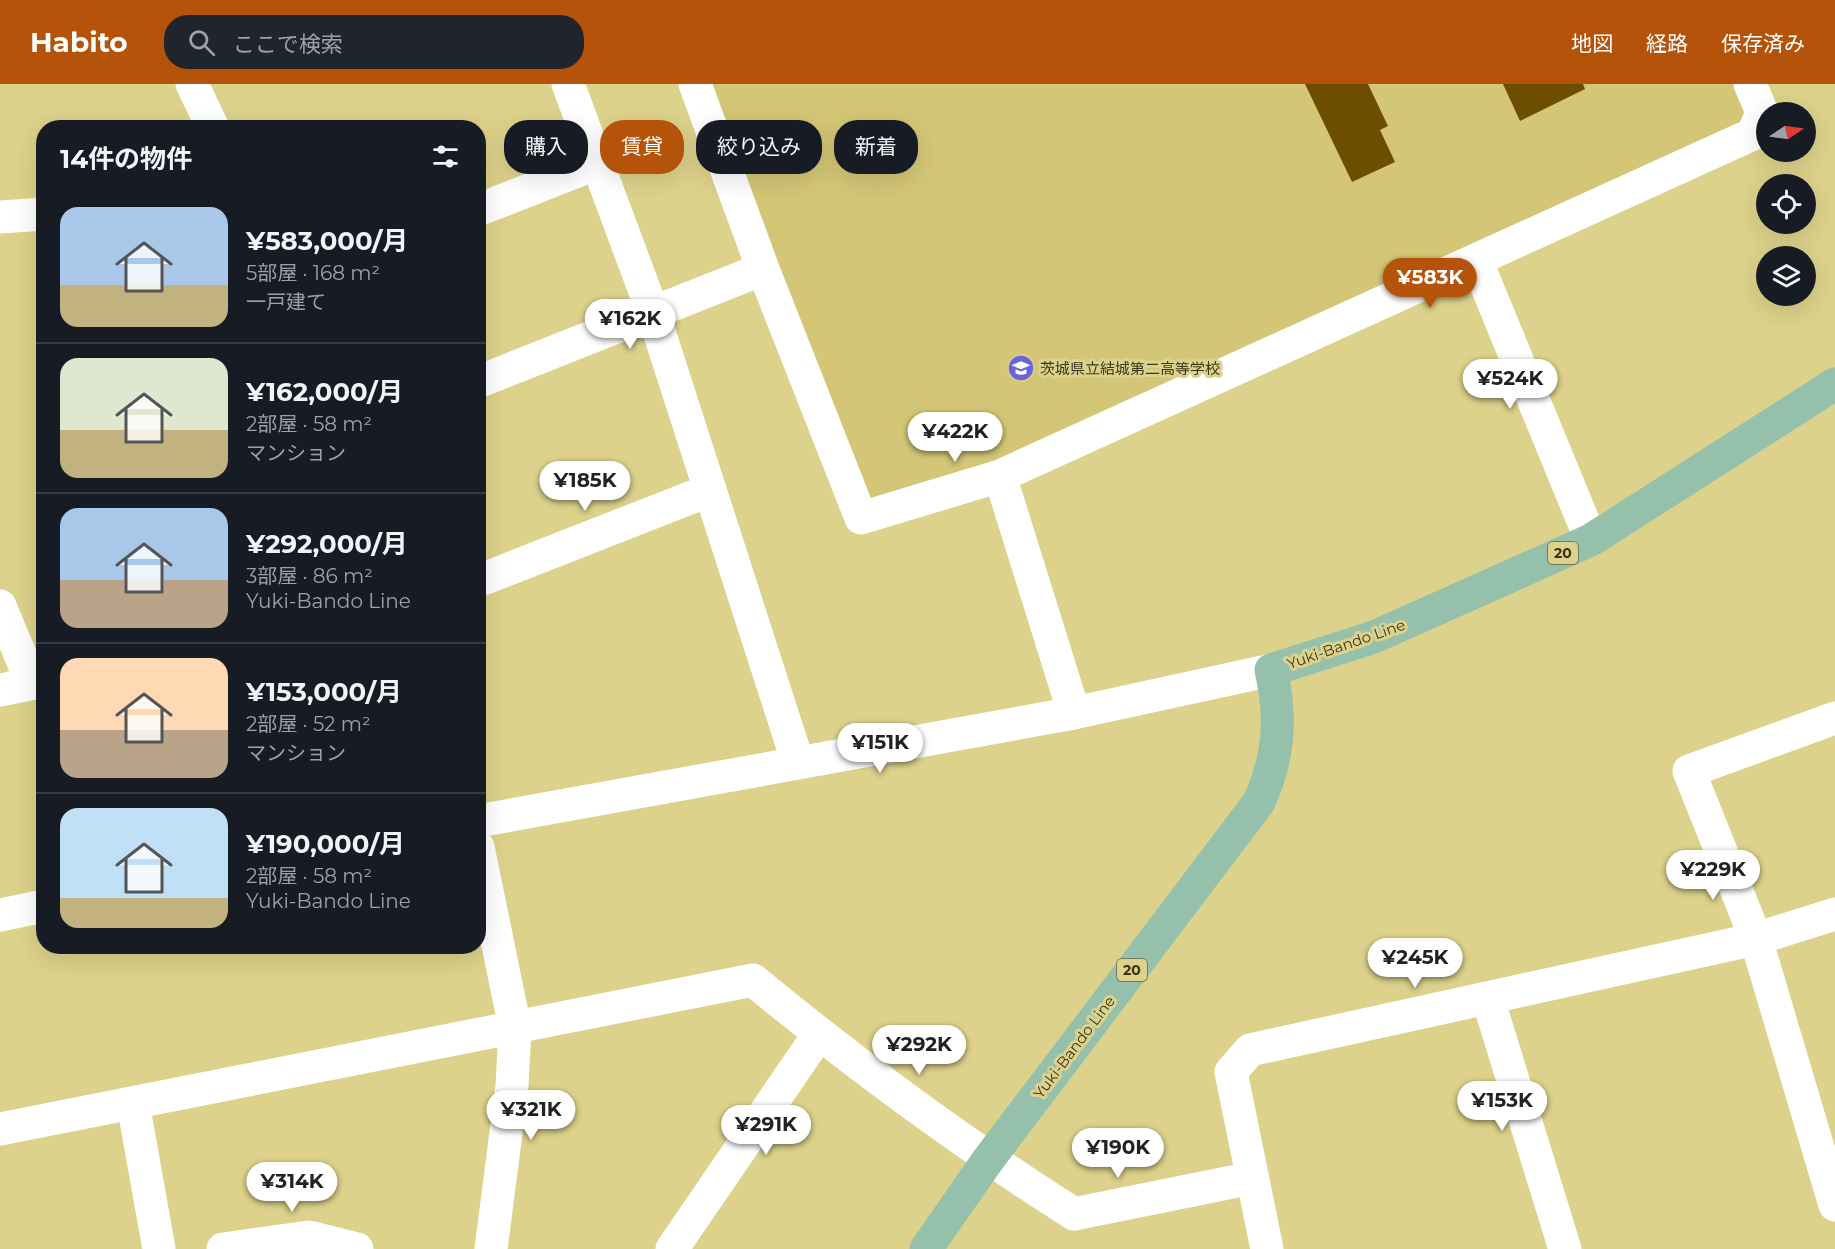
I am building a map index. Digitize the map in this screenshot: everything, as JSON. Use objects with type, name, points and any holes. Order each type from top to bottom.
[{"type":"main road","name":"Yuki-Bando Line","points":[[926,1249],[988,1160],[1259,802],[1269,780],[1277,744],[1277,696],[1271,670],[1374,637],[1592,540],[1834,389]]},
{"type":"street","points":[[192,84],[209,120]]},
{"type":"street","points":[[568,84],[653,313],[798,763]]},
{"type":"street","points":[[695,84],[763,269],[861,518],[1000,476],[1753,134],[1762,112],[1750,84]]},
{"type":"street","points":[[486,207],[598,163]]},
{"type":"street","points":[[0,217],[36,215]]},
{"type":"street","points":[[1476,260],[1592,540]]},
{"type":"street","points":[[486,379],[763,269]]},
{"type":"street","points":[[1000,476],[1074,713]]},
{"type":"street","points":[[486,578],[710,490]]},
{"type":"street","points":[[0,606],[36,678]]},
{"type":"street","points":[[486,820],[1074,713],[1271,670]]},
{"type":"street","points":[[0,690],[36,682]]},
{"type":"street","points":[[1835,718],[1689,771],[1756,939],[1835,1205]]},
{"type":"street","points":[[486,886],[515,1028],[512,1086],[491,1249]]},
{"type":"street","points":[[0,915],[36,908]]},
{"type":"street","points":[[1267,1249],[1231,1072],[1250,1050],[1756,939],[1835,914]]},
{"type":"street","points":[[0,1129],[753,980],[819,1034],[988,1160],[1074,1214],[1252,1178]]},
{"type":"street","points":[[1488,999],[1565,1249]]},
{"type":"street","points":[[672,1249],[819,1034]]},
{"type":"street","points":[[133,1103],[159,1249]]},
{"type":"street","points":[[223,1249],[309,1236],[357,1249]]},
{"type":"shaded area","name":"茨城県立結城第二高等学校","points":[[697,84],[1750,84],[1758,102],[1756,115],[1476,260],[861,518],[731,174],[822,174],[822,120],[711,120]]},
{"type":"building","points":[[1305,84],[1368,84],[1388,126],[1380,130],[1395,162],[1352,182]]},
{"type":"building","points":[[1503,84],[1583,84],[1585,89],[1520,121]]},
{"type":"place","name":"茨城県立結城第二高等学校","points":[[1021,368]]}]
